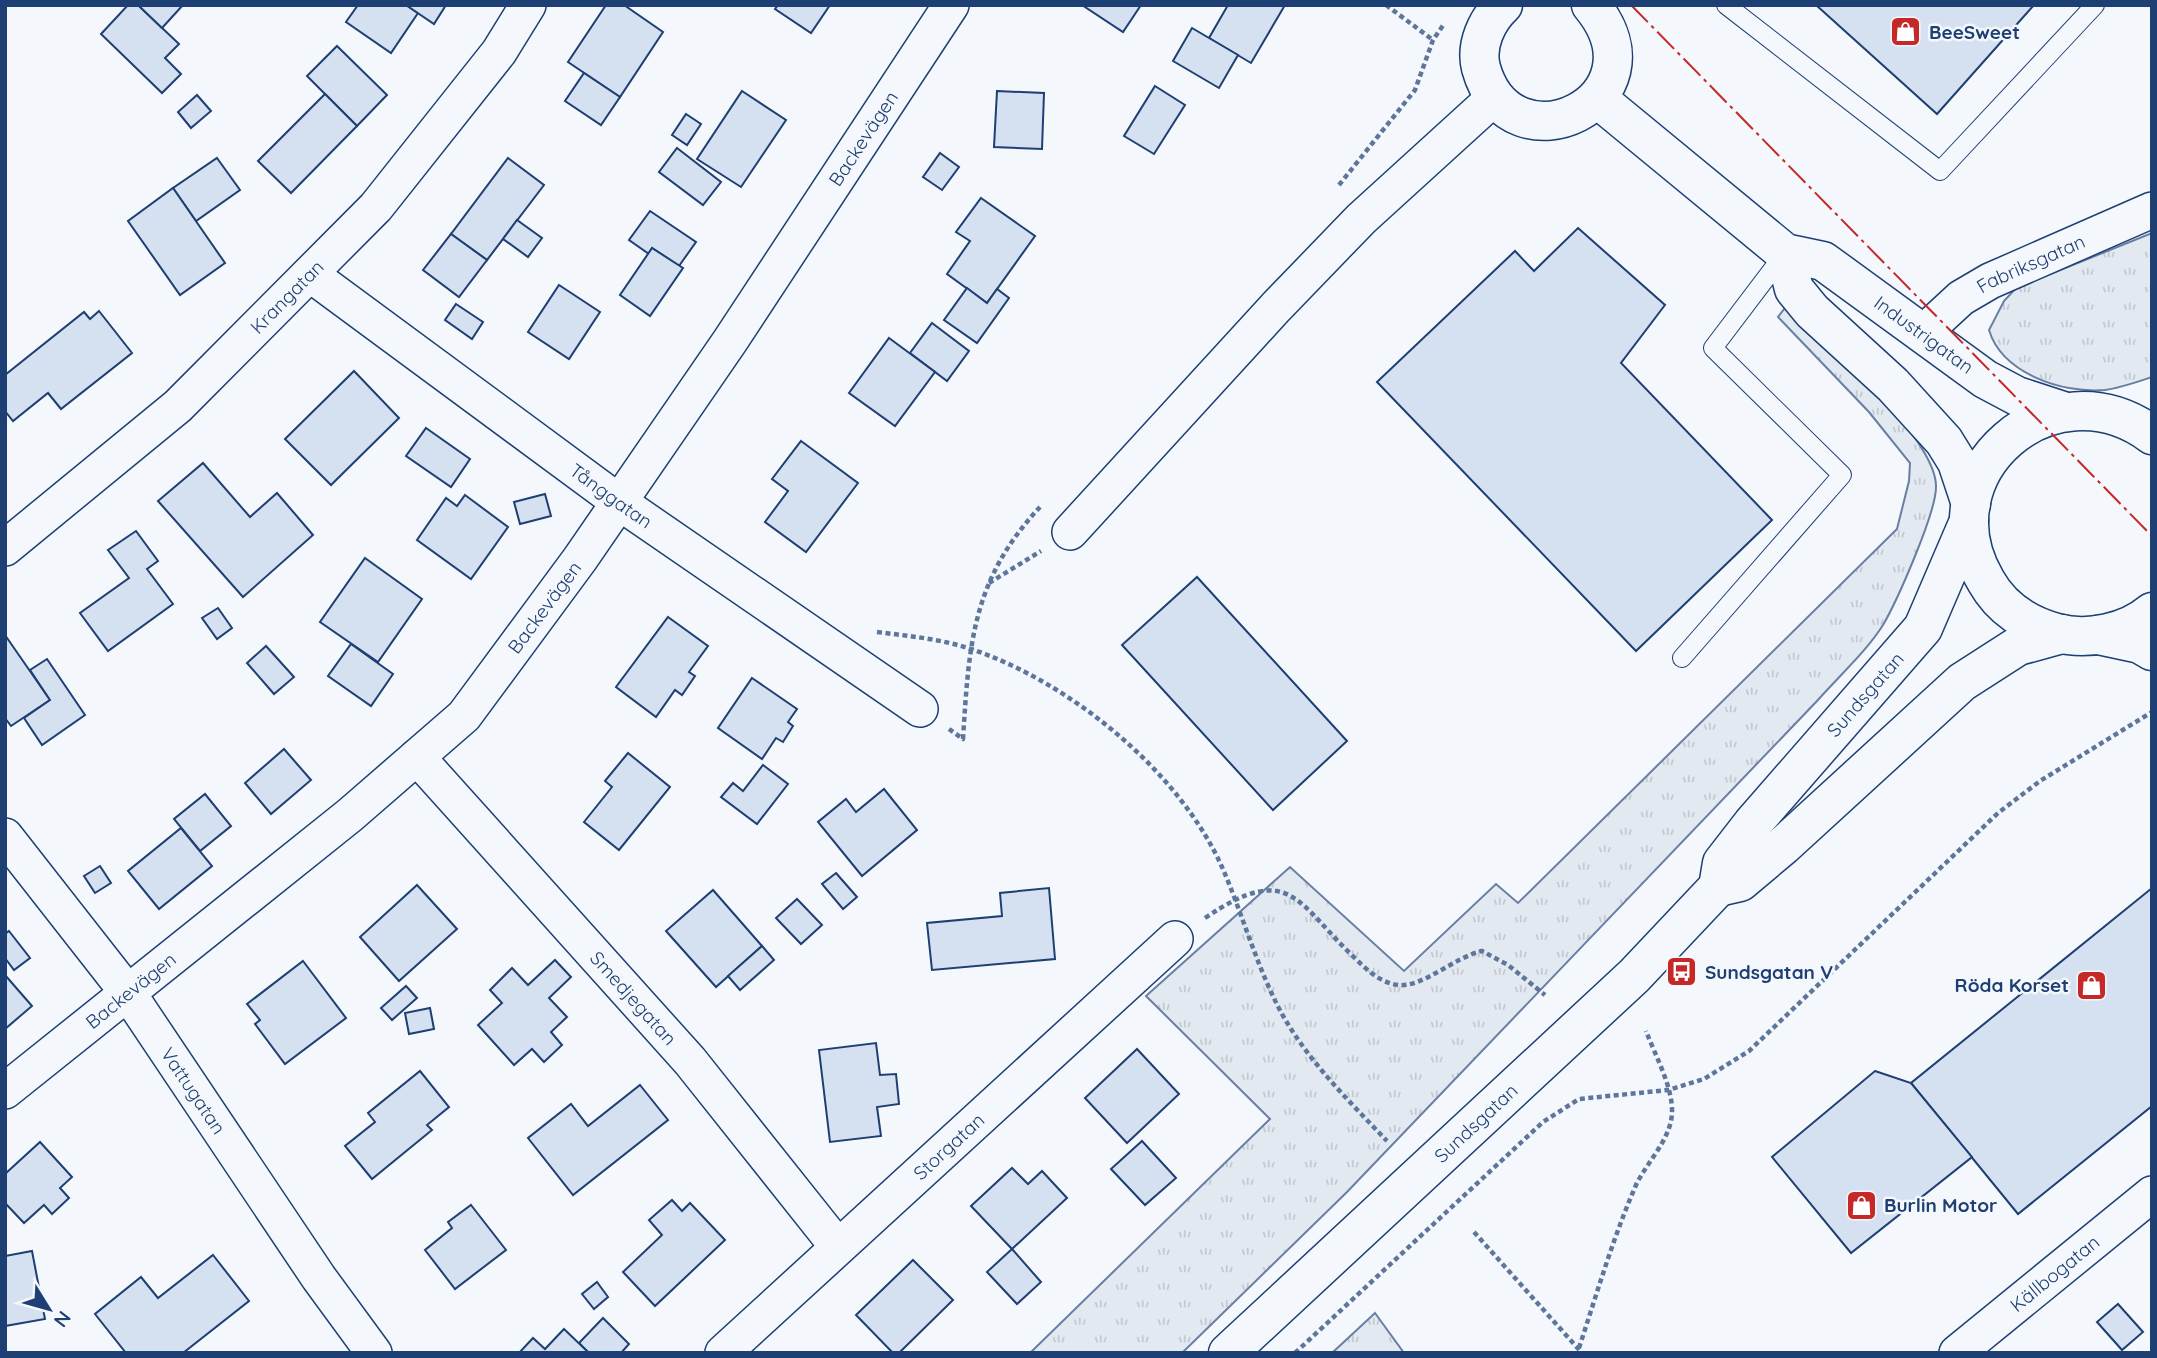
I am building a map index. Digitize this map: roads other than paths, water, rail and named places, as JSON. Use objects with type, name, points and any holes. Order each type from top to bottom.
[{"type":"main road","points":[[1492,9],[1481,39],[1480,64],[1488,89],[1505,108],[1529,120],[1552,123],[1582,112],[1598,99],[1611,76],[1614,49],[1606,23],[1591,5]]},
{"type":"main road","name":"Industrigatan","points":[[1598,99],[1785,253],[1823,261],[1985,379],[2017,396],[2135,424],[2152,435]]},
{"type":"main road","points":[[1785,253],[1794,289],[1812,311],[1893,385],[1944,442],[1957,462],[1970,513],[1972,548],[1980,573],[2001,602],[2029,623],[2080,635],[2140,644],[2152,650]]},
{"type":"main road","points":[[2084,412],[2123,414],[2152,411]]},
{"type":"main road","name":"Sundsgatan","points":[[1228,1353],[1634,976],[1718,887],[1723,863],[1753,823],[1919,635],[1933,612],[1970,513],[1982,470],[2004,442],[2033,422],[2084,412]]},
{"type":"main road","name":"Sundsgatan","points":[[1718,887],[1740,882],[1962,682],[2018,646],[2131,625],[2152,612]]},
{"type":"street","name":"Krangatan","points":[[5,548],[178,406],[376,207],[499,52],[528,5]]},
{"type":"street","name":"Backevägen","points":[[5,1091],[464,716],[619,502],[730,341],[951,5]]},
{"type":"street","points":[[1070,532],[1361,219],[1495,97]]},
{"type":"street","name":"Fabriksgatan","points":[[1922,334],[1961,299],[1990,281],[2152,210]]},
{"type":"street","name":"Tånggatan","points":[[310,274],[619,502],[920,709]]},
{"type":"street","name":"Smedjegatan","points":[[417,757],[690,1061],[838,1247]]},
{"type":"street","name":"Vattugatan","points":[[5,836],[128,993],[319,1278],[374,1353]]},
{"type":"street","name":"Storgatan","points":[[723,1353],[1175,939]]},
{"type":"street","name":"Källbogatan","points":[[1957,1353],[2152,1194]]},
{"type":"lane","points":[[1726,5],[1940,171],[2095,5]]},
{"type":"lane","points":[[1682,658],[1842,475],[1713,348],[1785,253]]},
{"type":"place","name":"BeeSweet","points":[[1906,32]]},
{"type":"place","name":"Sundsgatan V","points":[[1682,972]]},
{"type":"place","name":"Röda Korset","points":[[2092,985]]},
{"type":"place","name":"Burlin Motor","points":[[1861,1205]]}]
